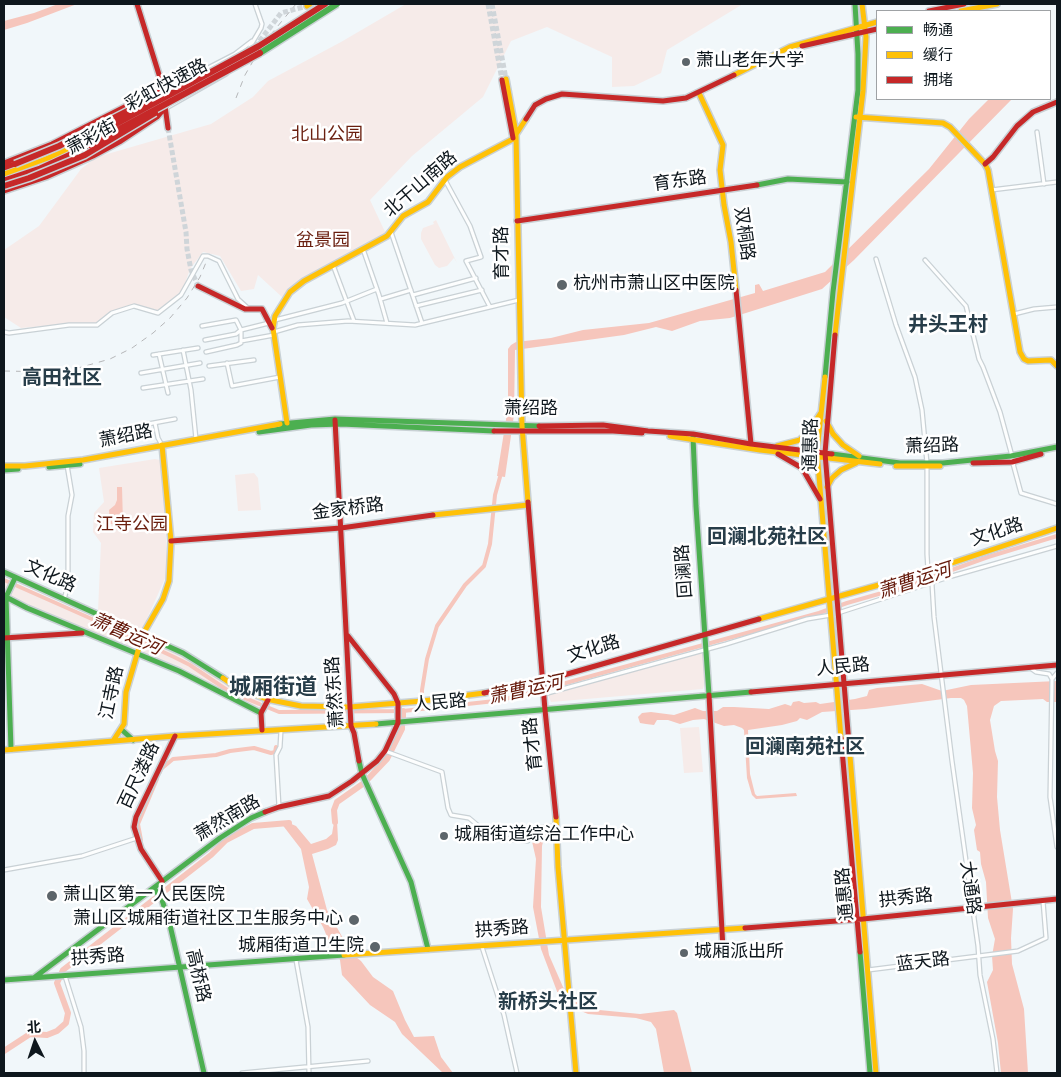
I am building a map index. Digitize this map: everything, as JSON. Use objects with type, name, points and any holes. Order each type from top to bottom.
[{"type":"main road","points":[[137,4],[161,81],[168,128]]},
{"type":"main road","name":"彩虹快速路","points":[[195,84],[325,4]]},
{"type":"main road","name":"彩虹快速路","points":[[4,180],[40,168],[279,41],[337,4]]},
{"type":"main road","points":[[840,683],[822,501],[821,455],[822,412],[857,117],[859,74],[855,4]]},
{"type":"main road","points":[[842,242],[847,182],[866,62],[862,4]]},
{"type":"main road","points":[[934,10],[964,4]]},
{"type":"main road","points":[[966,10],[997,4]]},
{"type":"main road","points":[[865,28],[876,22]]},
{"type":"main road","points":[[865,28],[876,29]]},
{"type":"main road","name":"北干山南路","points":[[273,327],[282,304],[290,292],[304,281],[387,236],[403,216],[428,202],[445,180],[460,167],[515,136],[535,105],[546,99],[562,94],[663,101],[686,98],[783,51],[808,41],[865,28]]},
{"type":"main road","name":"萧彩街","points":[[4,163],[52,144],[150,94],[185,83],[234,61],[169,103],[157,117],[121,141],[46,177],[4,191]]},
{"type":"main road","name":"育才路","points":[[504,80],[515,136],[522,429],[556,826],[563,941],[576,1073]]},
{"type":"main road","points":[[4,168],[59,146],[134,106],[195,84]]},
{"type":"main road","points":[[4,186],[30,178],[85,155],[195,84]]},
{"type":"main road","name":"双桐路","points":[[698,93],[723,145],[720,170],[731,242],[751,444]]},
{"type":"main road","points":[[985,164],[993,157],[1017,126],[1033,112],[1057,102]]},
{"type":"main road","points":[[857,117],[943,123],[955,132],[985,164],[1020,352],[1024,359],[1032,362],[1051,360],[1057,366]]},
{"type":"main road","name":"彩虹快速路","points":[[4,174],[89,142]]},
{"type":"main road","name":"育东路","points":[[517,221],[722,191],[788,178],[847,182]]},
{"type":"main road","points":[[198,286],[245,309],[262,309],[273,327],[287,423]]},
{"type":"main road","name":"通惠路","points":[[833,599],[826,488],[821,455],[826,420],[836,292]]},
{"type":"main road","points":[[772,449],[800,440],[822,412]]},
{"type":"main road","points":[[826,420],[843,445],[861,460],[841,470],[832,478],[826,488]]},
{"type":"main road","points":[[162,447],[335,422]]},
{"type":"main road","name":"萧绍路","points":[[4,466],[66,464],[287,423],[335,422],[522,429],[603,425],[751,444],[772,449],[909,468],[943,463],[1011,458],[1057,448]]},
{"type":"main road","name":"萧然东路","points":[[335,422],[348,636],[351,722],[362,774],[411,882],[428,949]]},
{"type":"main road","points":[[693,437],[772,449],[802,468],[822,501]]},
{"type":"main road","name":"回澜路","points":[[693,437],[696,515],[709,695],[722,930]]},
{"type":"main road","name":"江寺路","points":[[112,742],[122,730],[124,724],[126,692],[143,634],[163,599],[169,581],[171,541],[162,447]]},
{"type":"main road","points":[[4,470],[66,464]]},
{"type":"main road","name":"金家桥路","points":[[171,541],[341,528],[445,512],[528,505]]},
{"type":"main road","name":"文化路","points":[[4,572],[183,653],[233,685],[268,700],[301,706],[350,708],[487,693],[543,681],[705,633],[833,599],[928,571],[1057,528]]},
{"type":"main road","points":[[7,750],[6,596],[15,578]]},
{"type":"main road","points":[[6,596],[85,633],[179,671],[261,713]]},
{"type":"main road","points":[[5,638],[85,633]]},
{"type":"main road","name":"萧然南路","points":[[34,978],[228,833],[251,818],[279,807],[330,796],[377,761],[385,751],[398,723],[398,704],[394,694],[348,636]]},
{"type":"main road","name":"人民路","points":[[7,750],[351,722],[398,723],[1057,665]]},
{"type":"main road","name":"通惠路","points":[[840,683],[860,919],[868,970],[876,1073]]},
{"type":"main road","points":[[262,730],[261,713],[268,700]]},
{"type":"main road","points":[[122,730],[133,740]]},
{"type":"main road","name":"百尺溇路","points":[[162,882],[141,849],[134,827],[136,817],[175,736]]},
{"type":"main road","name":"高桥路","points":[[154,888],[162,900],[170,925],[204,1073]]},
{"type":"main road","points":[[1043,901],[1057,900]]},
{"type":"main road","name":"拱秀路","points":[[34,978],[428,949],[722,930],[1043,901]]},
{"type":"main road","points":[[860,919],[870,1073]]},
{"type":"main road","points":[[722,930],[723,949]]},
{"type":"main road","points":[[4,980],[34,978]]},
{"type":"street","points":[[165,108],[234,70],[243,59],[262,24],[255,4]]},
{"type":"street","points":[[163,91],[241,50],[256,37]]},
{"type":"street","points":[[1037,132],[1044,184]]},
{"type":"street","points":[[445,180],[470,226],[482,257],[466,262],[490,307]]},
{"type":"street","points":[[991,190],[1057,182]]},
{"type":"street","points":[[391,231],[422,323]]},
{"type":"street","points":[[363,249],[381,299],[387,324]]},
{"type":"street","points":[[4,332],[9,333],[69,325],[97,325],[112,313],[134,306],[158,313],[181,295],[203,256],[219,261],[238,299],[250,309]]},
{"type":"street","points":[[876,259],[896,325],[915,377],[922,410],[927,465],[928,571],[932,584],[934,617],[942,676]]},
{"type":"street","points":[[925,260],[966,306],[979,359],[1000,412],[1021,493],[1057,504]]},
{"type":"street","points":[[333,266],[354,321]]},
{"type":"street","points":[[413,295],[476,278]]},
{"type":"street","points":[[206,352],[237,345],[241,341],[273,327],[377,289]]},
{"type":"street","points":[[381,299],[411,290]]},
{"type":"street","points":[[416,306],[482,290]]},
{"type":"street","points":[[205,340],[236,334],[241,330],[326,322],[354,321],[415,325],[518,300]]},
{"type":"street","points":[[1014,314],[1034,309],[1057,307]]},
{"type":"street","points":[[202,326],[236,320],[241,330],[241,341]]},
{"type":"street","points":[[153,355],[198,348]]},
{"type":"street","points":[[183,350],[189,380],[196,440]]},
{"type":"street","points":[[158,354],[168,393]]},
{"type":"street","points":[[209,366],[254,360]]},
{"type":"street","points":[[141,373],[200,363]]},
{"type":"street","points":[[227,364],[232,386],[281,377]]},
{"type":"street","points":[[143,388],[203,378]]},
{"type":"street","points":[[137,426],[175,420]]},
{"type":"street","points":[[155,423],[162,447]]},
{"type":"street","points":[[64,600],[68,584],[68,516],[72,495],[66,464]]},
{"type":"street","points":[[544,694],[834,613],[1057,546]]},
{"type":"street","points":[[1028,667],[1036,672],[1048,674],[1052,679],[1050,797],[1057,847]]},
{"type":"street","points":[[1052,679],[1057,674]]},
{"type":"street","name":"大通路","points":[[942,676],[968,884],[973,907],[980,975],[993,1038],[997,1073]]},
{"type":"street","points":[[279,807],[276,755],[280,746],[281,729]]},
{"type":"street","points":[[385,751],[442,772],[451,816],[469,818],[493,838],[528,840],[531,828],[556,826]]},
{"type":"street","points":[[4,870],[82,856],[137,838]]},
{"type":"street","name":"蓝天路","points":[[868,970],[1018,950],[1046,938],[1043,901]]},
{"type":"street","points":[[482,947],[504,1015],[517,1073]]},
{"type":"street","points":[[296,960],[308,1026],[309,1073]]},
{"type":"street","points":[[65,976],[81,1028],[84,1073]]},
{"type":"street","points":[[242,1073],[368,1060]]},
{"type":"green space","name":"北山公园","points":[[406,4],[743,4],[667,50],[661,73],[634,86],[612,87],[612,57],[547,27],[511,41],[483,97],[412,156],[370,200],[387,236],[282,297],[258,275],[254,289],[241,291],[220,256],[203,252],[190,269],[181,295],[158,313],[134,306],[112,313],[97,325],[57,325],[21,328],[4,317],[4,250],[39,226],[81,169],[97,157],[211,124],[253,97],[268,81],[341,42]]},
{"type":"green space","points":[[436,220],[457,263],[454,258],[447,266],[439,268],[435,265],[421,239],[423,228],[434,224],[433,222]]},
{"type":"green space","name":"江寺公园","points":[[155,459],[160,460],[164,482],[167,565],[166,576],[142,630],[98,611],[101,543],[93,532],[94,513],[104,502],[99,468]]},
{"type":"green space","points":[[254,473],[258,478],[261,510],[238,511],[235,475]]},
{"type":"green space","points":[[4,582],[133,633],[186,659],[261,701],[258,708],[210,685],[189,671],[4,594]]},
{"type":"green space","points":[[704,650],[705,681],[703,689],[551,702],[548,695]]},
{"type":"green space","points":[[699,727],[703,772],[684,773],[680,728]]},
{"type":"shaded area","points":[[58,4],[77,4],[4,30],[4,21]]},
{"type":"shaded area","points":[[988,100],[1011,100],[854,260],[822,289],[730,318],[700,321],[672,331],[656,327],[624,335],[515,350],[514,415],[505,477],[497,476],[508,407],[508,349],[511,345],[516,342],[551,338],[583,330],[649,323],[755,293],[755,285],[759,284],[763,291],[825,272],[929,169],[969,119]]},
{"type":"shaded area","points":[[117,487],[122,487],[123,523],[110,524],[109,510],[115,505],[117,500]]},
{"type":"shaded area","points":[[1057,681],[1057,702],[1047,702],[1043,699],[1001,701],[994,706],[990,720],[998,761],[997,797],[1000,830],[1013,909],[1012,964],[1024,1009],[1028,1073],[1001,1073],[998,1043],[987,982],[993,970],[992,956],[995,939],[988,918],[986,882],[980,852],[977,850],[974,830],[976,825],[972,808],[973,773],[967,706],[964,700],[961,698],[951,698],[866,709],[822,712],[807,720],[800,718],[797,721],[782,725],[748,730],[750,774],[755,794],[757,796],[796,793],[797,796],[756,799],[752,795],[747,778],[744,730],[742,728],[734,725],[724,726],[704,719],[680,724],[668,720],[657,720],[654,725],[640,723],[638,717],[642,713],[651,712],[674,715],[695,708],[703,711],[717,711],[723,707],[769,709],[785,704],[791,706],[793,702],[799,701],[820,704],[867,696],[869,690],[877,688],[922,684],[942,691],[971,685]]},
{"type":"shaded area","points":[[337,821],[338,840],[336,845],[312,854],[327,910],[344,940],[346,949],[361,961],[373,977],[393,991],[414,1037],[434,1036],[441,1057],[453,1073],[443,1073],[402,1034],[395,1022],[370,1005],[342,975],[340,960],[333,951],[323,927],[307,899],[309,887],[301,849],[281,823],[289,823],[296,826],[311,844],[326,839],[332,834],[334,822]]},
{"type":"shaded area","points":[[548,828],[549,832],[544,838],[542,846],[541,907],[549,955],[563,987],[575,1001],[589,1009],[640,1014],[674,1010],[677,1013],[692,1073],[664,1073],[656,1029],[651,1022],[636,1018],[588,1014],[567,1005],[558,994],[541,949],[533,907],[536,859],[531,837],[534,831]]},
{"type":"waterway","points":[[422,709],[422,690],[427,659],[437,626],[465,585],[484,566],[490,544],[495,495],[500,477]]},
{"type":"waterway","name":"萧曹运河","points":[[4,580],[174,657],[190,665],[230,692],[279,712],[403,711],[495,701],[519,696],[819,613],[1057,536]]},
{"type":"waterway","name":"萧曹运河","points":[[403,711],[403,719]]},
{"type":"waterway","points":[[368,779],[387,759],[402,726]]},
{"type":"waterway","points":[[160,772],[173,759],[216,755],[254,748],[271,753],[275,752],[276,747]]},
{"type":"waterway","points":[[141,840],[138,824],[157,779]]},
{"type":"waterway","points":[[335,822],[334,810],[337,802],[364,783]]},
{"type":"waterway","points":[[4,1051],[30,1034],[47,1035],[57,1031],[66,1023],[68,1013],[57,983],[63,970],[211,855],[226,840],[253,826],[289,823]]},
{"type":"tunnel","points":[[488,4],[502,80]]},
{"type":"tunnel","points":[[492,4],[506,79]]},
{"type":"tunnel","points":[[255,47],[281,13],[307,6]]},
{"type":"tunnel","points":[[168,128],[186,232],[187,249],[191,270],[198,286]]},
{"type":"railway","points":[[236,98],[245,75],[263,44],[296,4]]},
{"type":"railway","points":[[4,371],[52,372],[71,370],[110,359],[132,348],[170,318],[187,298],[200,277],[207,260]]},
{"type":"traffic: fast","points":[[260,53],[337,4]]},
{"type":"traffic: fast","points":[[825,377],[833,292],[858,90],[855,4]]},
{"type":"traffic: fast","points":[[757,185],[788,179],[847,182]]},
{"type":"traffic: fast","points":[[280,424],[335,419],[539,426]]},
{"type":"traffic: fast","points":[[259,432],[311,425],[341,424],[494,431]]},
{"type":"traffic: fast","points":[[693,437],[709,695]]},
{"type":"traffic: fast","points":[[832,454],[900,463],[943,463],[1011,456],[1057,447]]},
{"type":"traffic: fast","points":[[49,467],[80,464]]},
{"type":"traffic: fast","points":[[4,470],[18,469]]},
{"type":"traffic: fast","points":[[4,572],[183,653],[223,678]]},
{"type":"traffic: fast","points":[[11,749],[6,597],[15,578]]},
{"type":"traffic: fast","points":[[4,596],[27,608],[179,671],[261,713]]},
{"type":"traffic: fast","points":[[376,724],[751,692]]},
{"type":"traffic: fast","points":[[122,730],[133,740]]},
{"type":"traffic: fast","points":[[359,761],[362,774],[411,882],[428,949]]},
{"type":"traffic: fast","points":[[35,977],[220,838],[251,818],[265,812]]},
{"type":"traffic: fast","points":[[154,888],[162,900],[170,925],[204,1073]]},
{"type":"traffic: fast","points":[[860,952],[870,1073]]},
{"type":"traffic: fast","points":[[4,980],[344,955]]},
{"type":"traffic: slow","points":[[835,335],[863,91],[866,37],[862,4]]},
{"type":"traffic: slow","points":[[966,10],[997,4]]},
{"type":"traffic: slow","points":[[734,75],[790,47],[876,22]]},
{"type":"traffic: slow","points":[[506,79],[516,133],[522,426],[528,502]]},
{"type":"traffic: slow","points":[[699,93],[723,145],[720,170],[736,290]]},
{"type":"traffic: slow","points":[[856,117],[943,123],[950,127],[985,164],[988,170],[1020,352],[1024,359],[1028,361],[1051,360],[1057,366]]},
{"type":"traffic: slow","points":[[287,423],[273,328],[275,316],[290,292],[304,281],[387,236],[403,216],[428,202],[447,177],[460,167],[513,139],[526,119]]},
{"type":"traffic: slow","points":[[4,174],[48,158],[88,139]]},
{"type":"traffic: slow","points":[[825,377],[817,452],[841,738]]},
{"type":"traffic: slow","points":[[777,446],[800,440],[820,414]]},
{"type":"traffic: slow","points":[[826,421],[833,434],[843,445],[859,456]]},
{"type":"traffic: slow","points":[[4,466],[25,466],[83,460],[280,424]]},
{"type":"traffic: slow","points":[[670,436],[760,450],[880,464]]},
{"type":"traffic: slow","points":[[113,741],[124,724],[126,692],[143,634],[163,599],[169,581],[171,541],[162,445]]},
{"type":"traffic: slow","points":[[827,487],[832,478],[841,470],[856,463]]},
{"type":"traffic: slow","points":[[896,466],[940,466]]},
{"type":"traffic: slow","points":[[433,515],[528,505]]},
{"type":"traffic: slow","points":[[759,619],[928,571],[1057,528]]},
{"type":"traffic: slow","points":[[223,678],[233,685],[266,699],[301,706],[350,707],[423,701],[484,693]]},
{"type":"traffic: slow","points":[[4,750],[175,736],[376,724]]},
{"type":"traffic: slow","points":[[849,744],[876,1073]]},
{"type":"traffic: slow","points":[[556,817],[558,867],[576,1073]]},
{"type":"traffic: slow","points":[[344,955],[745,928]]},
{"type":"traffic: jam","points":[[137,4],[163,93]]},
{"type":"traffic: jam","points":[[88,139],[259,46],[325,4]]},
{"type":"traffic: jam","points":[[934,10],[964,4]]},
{"type":"traffic: jam","points":[[802,46],[876,29]]},
{"type":"traffic: jam","points":[[90,145],[260,53]]},
{"type":"traffic: jam","points":[[526,119],[535,105],[562,94],[663,101],[686,98],[734,75]]},
{"type":"traffic: jam","points":[[502,80],[513,138]]},
{"type":"traffic: jam","points":[[4,163],[52,144],[150,94],[174,88],[188,82]]},
{"type":"traffic: jam","points":[[15,164],[59,146],[157,96]]},
{"type":"traffic: jam","points":[[985,164],[993,157],[1017,126],[1033,112],[1057,102]]},
{"type":"traffic: jam","points":[[4,191],[46,177],[93,156],[121,141],[157,117],[169,103]]},
{"type":"traffic: jam","points":[[165,106],[168,128]]},
{"type":"traffic: jam","points":[[4,186],[85,155],[155,113]]},
{"type":"traffic: jam","points":[[4,180],[40,168],[90,145]]},
{"type":"traffic: jam","points":[[4,168],[15,164]]},
{"type":"traffic: jam","points":[[517,221],[757,185]]},
{"type":"traffic: jam","points":[[198,286],[245,309],[262,309],[272,328]]},
{"type":"traffic: jam","points":[[736,290],[751,444]]},
{"type":"traffic: jam","points":[[835,335],[825,453],[849,744]]},
{"type":"traffic: jam","points":[[335,420],[351,726],[359,761]]},
{"type":"traffic: jam","points":[[539,426],[603,425],[693,434],[751,444],[832,454]]},
{"type":"traffic: jam","points":[[494,431],[613,431],[642,433]]},
{"type":"traffic: jam","points":[[778,454],[802,468],[820,499]]},
{"type":"traffic: jam","points":[[973,463],[1012,462],[1041,454]]},
{"type":"traffic: jam","points":[[528,502],[556,817]]},
{"type":"traffic: jam","points":[[171,541],[341,528],[433,515]]},
{"type":"traffic: jam","points":[[484,693],[543,681],[759,619]]},
{"type":"traffic: jam","points":[[4,638],[82,633]]},
{"type":"traffic: jam","points":[[265,812],[329,796],[377,761],[385,751],[398,723],[398,703],[394,694],[348,636]]},
{"type":"traffic: jam","points":[[751,692],[1057,665]]},
{"type":"traffic: jam","points":[[709,695],[723,949]]},
{"type":"traffic: jam","points":[[262,730],[261,713],[268,700]]},
{"type":"traffic: jam","points":[[162,881],[141,849],[134,827],[136,817],[175,736]]},
{"type":"traffic: jam","points":[[841,738],[860,952]]},
{"type":"traffic: jam","points":[[745,928],[863,919],[1057,899]]},
{"type":"place","name":"萧山老年大学","points":[[686,62]]},
{"type":"place","name":"杭州市萧山区中医院","points":[[562,285]]},
{"type":"place","name":"城厢街道综治工作中心","points":[[444,836]]},
{"type":"place","name":"萧山区第一人民医院","points":[[52,896]]},
{"type":"place","name":"萧山区城厢街道社区卫生服务中心","points":[[354,920]]},
{"type":"place","name":"城厢街道卫生院","points":[[375,947]]},
{"type":"place","name":"城厢派出所","points":[[684,953]]},
{"type":"district","name":"井头王村","points":[[948,326]]},
{"type":"district","name":"高田社区","points":[[62,379]]},
{"type":"district","name":"回澜北苑社区","points":[[767,538]]},
{"type":"district","name":"城厢街道","points":[[273,689]]},
{"type":"district","name":"回澜南苑社区","points":[[805,748]]},
{"type":"district","name":"新桥头社区","points":[[548,1003]]},
{"type":"park label","name":"盆景园","points":[[323,242]]}]
